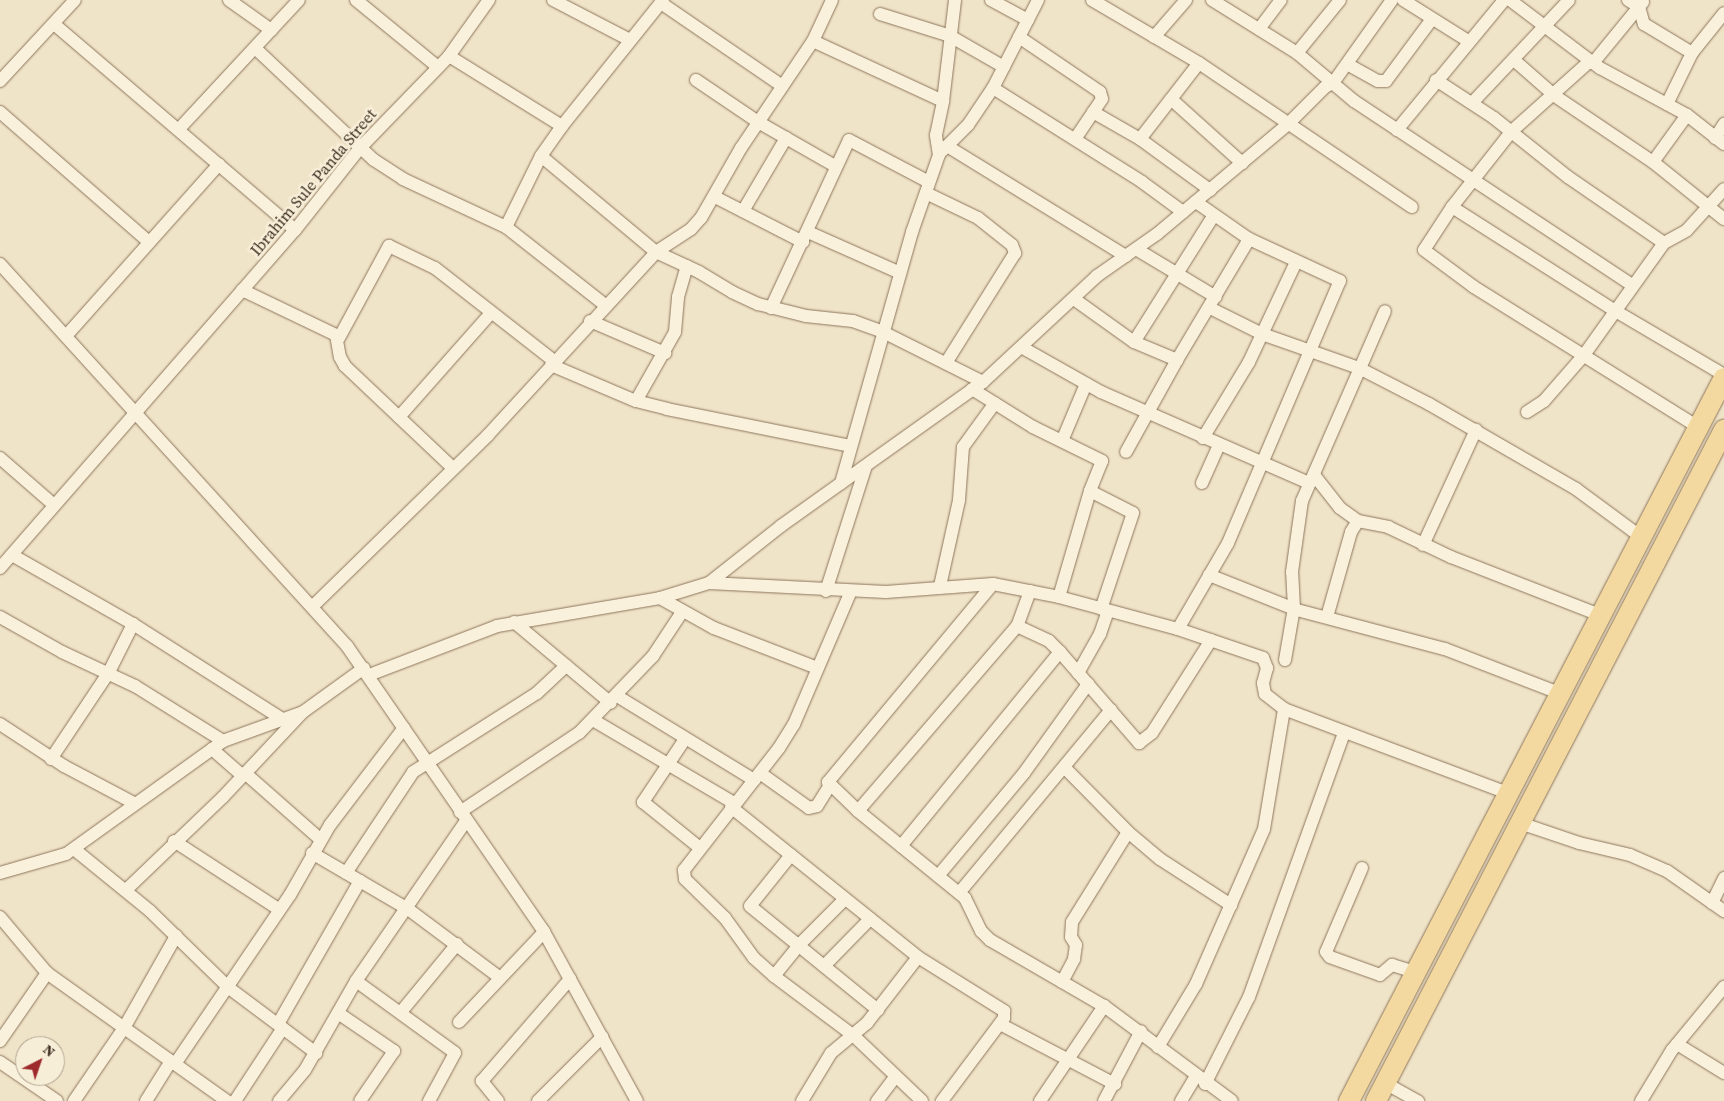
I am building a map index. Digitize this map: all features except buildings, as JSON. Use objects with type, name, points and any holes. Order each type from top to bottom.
[{"type":"main road","points":[[1349,1101],[1724,376]]},
{"type":"main road","points":[[1376,1101],[1724,430]]},
{"type":"street","points":[[0,81],[75,0]]},
{"type":"street","points":[[228,0],[271,30]]},
{"type":"street","points":[[179,129],[299,0]]},
{"type":"street","name":"Ibrahim Sule Panda Street","points":[[0,568],[53,504],[295,230],[360,148],[449,56],[489,0]]},
{"type":"street","points":[[553,0],[630,40]]},
{"type":"street","points":[[313,606],[453,468],[656,252],[691,229],[715,196],[758,122],[813,40],[832,0]]},
{"type":"street","points":[[955,0],[943,102],[936,135],[943,151],[1131,253],[1174,274],[1213,303],[1262,334],[1358,368],[1476,430],[1576,489],[1641,537]]},
{"type":"street","points":[[991,0],[1028,20]]},
{"type":"street","points":[[841,483],[900,273],[927,188],[943,151],[968,125],[992,88],[1038,0]]},
{"type":"street","points":[[1092,0],[1110,4],[1154,37],[1198,63],[1412,207]]},
{"type":"street","points":[[1154,37],[1186,0]]},
{"type":"street","points":[[1212,0],[1297,53],[1333,83],[1397,130],[1632,284]]},
{"type":"street","points":[[1259,29],[1281,0]]},
{"type":"street","points":[[1297,53],[1340,0]]},
{"type":"street","points":[[0,873],[51,860],[74,849],[134,803],[223,741],[303,712],[366,672],[497,626],[660,598],[709,582],[841,483],[978,386],[1023,348],[1097,276],[1131,253],[1184,212],[1288,124],[1324,87],[1333,83],[1392,0]]},
{"type":"street","points":[[1403,0],[1468,41]]},
{"type":"street","points":[[1510,0],[1592,62],[1687,115],[1719,141],[1724,124]]},
{"type":"street","points":[[1472,103],[1569,0]]},
{"type":"street","points":[[1628,0],[1642,3]]},
{"type":"street","points":[[506,226],[541,156],[562,126],[662,1],[782,86]]},
{"type":"street","points":[[361,2],[438,67]]},
{"type":"street","points":[[1397,130],[1468,41],[1495,2]]},
{"type":"street","points":[[1642,3],[1644,24],[1692,53]]},
{"type":"street","points":[[1642,3],[1592,62],[1555,96],[1511,132],[1452,207],[1424,250],[1474,287],[1698,427]]},
{"type":"street","points":[[1667,104],[1692,53],[1724,13]]},
{"type":"street","points":[[880,14],[950,36],[1004,67]]},
{"type":"street","points":[[1347,64],[1378,81],[1386,81],[1432,19]]},
{"type":"street","points":[[54,24],[295,230]]},
{"type":"street","points":[[1019,37],[1100,92],[1102,99],[1076,139]]},
{"type":"street","points":[[813,40],[943,102]]},
{"type":"street","points":[[255,48],[360,148],[404,178],[506,226],[605,305]]},
{"type":"street","points":[[449,56],[562,126]]},
{"type":"street","points":[[1514,60],[1555,96],[1652,162],[1724,219]]},
{"type":"street","points":[[1140,139],[1198,63]]},
{"type":"street","points":[[696,80],[758,122],[836,166]]},
{"type":"street","points":[[1436,80],[1472,103],[1568,177],[1664,243]]},
{"type":"street","points":[[992,88],[1076,139],[1184,212]]},
{"type":"street","points":[[1170,100],[1242,163]]},
{"type":"street","points":[[0,112],[149,242]]},
{"type":"street","points":[[1093,112],[1140,139],[1210,190]]},
{"type":"street","points":[[1652,162],[1687,115]]},
{"type":"street","points":[[743,210],[786,138]]},
{"type":"street","points":[[771,308],[806,237],[846,143],[854,140],[927,188],[978,218],[1012,245],[1015,254],[946,363]]},
{"type":"street","points":[[541,156],[656,252],[687,266],[732,292],[771,308],[806,316],[853,321],[883,332],[946,363],[978,386],[995,403],[1102,461],[1090,491],[1059,597]]},
{"type":"street","points":[[66,336],[219,164]]},
{"type":"street","points":[[1527,412],[1544,402],[1584,355],[1632,284],[1664,243],[1686,230],[1724,189]]},
{"type":"street","points":[[715,196],[806,237],[900,273]]},
{"type":"street","points":[[1178,629],[1228,543],[1340,281],[1249,239],[1196,202]]},
{"type":"street","points":[[1452,207],[1614,310],[1724,376]]},
{"type":"street","points":[[1134,342],[1174,274],[1214,215]]},
{"type":"street","points":[[1126,452],[1146,412],[1213,303],[1249,239]]},
{"type":"street","points":[[453,468],[341,362],[339,338],[389,246],[435,268],[552,363],[636,401],[850,446]]},
{"type":"street","points":[[1203,438],[1249,362],[1296,262]]},
{"type":"street","points":[[0,264],[136,410],[313,606],[366,672],[463,817],[544,932],[637,1101]]},
{"type":"street","points":[[636,401],[674,332],[678,297],[687,266]]},
{"type":"street","points":[[242,290],[339,338]]},
{"type":"street","points":[[1074,300],[1134,342],[1177,360]]},
{"type":"street","points":[[1285,660],[1294,608],[1292,572],[1302,501],[1358,368],[1385,310]]},
{"type":"street","points":[[400,417],[490,314]]},
{"type":"street","points":[[590,321],[664,353]]},
{"type":"street","points":[[1023,348],[1086,384],[1262,465],[1311,479],[1340,508],[1358,521],[1388,527],[1423,545],[1600,615]]},
{"type":"street","points":[[1062,441],[1086,384]]},
{"type":"street","points":[[940,586],[959,500],[963,447],[995,403]]},
{"type":"street","points":[[1423,545],[1476,430]]},
{"type":"street","points":[[1202,483],[1219,445]]},
{"type":"street","points":[[0,458],[53,504]]},
{"type":"street","points":[[826,591],[866,466]]},
{"type":"street","points":[[1078,673],[1100,634],[1104,610],[1133,513],[1090,491]]},
{"type":"street","points":[[1327,617],[1351,532],[1358,521]]},
{"type":"street","points":[[12,555],[133,624],[282,719]]},
{"type":"street","points":[[1209,575],[1294,608],[1445,650],[1559,693]]},
{"type":"street","points":[[709,582],[826,591],[993,584],[1059,597],[1178,629],[1263,658],[1267,668],[1263,690],[1284,709],[1507,794]]},
{"type":"street","points":[[993,584],[829,777],[830,785],[858,811],[959,894],[971,906],[984,935],[1104,1006],[1141,1031],[1200,1080],[1232,1101]]},
{"type":"street","points":[[851,591],[794,724],[757,776],[732,805],[684,870],[685,879],[725,918],[754,958],[774,976],[854,1036],[922,1101]]},
{"type":"street","points":[[858,811],[1017,626],[1030,591]]},
{"type":"street","points":[[660,598],[682,612],[765,650],[817,668]]},
{"type":"street","points":[[279,1101],[316,1053],[356,981],[408,909],[463,817],[571,739],[593,720],[614,700],[653,656],[682,612]]},
{"type":"street","points":[[0,617],[62,652],[109,672],[223,741]]},
{"type":"street","points":[[514,622],[566,666],[614,700],[685,740],[757,776],[809,808],[816,806],[830,785]]},
{"type":"street","points":[[51,759],[109,672],[133,624]]},
{"type":"street","points":[[1017,626],[1048,641],[1060,652],[1134,738],[1142,743],[1166,712],[1210,640]]},
{"type":"street","points":[[901,846],[1060,652]]},
{"type":"street","points":[[346,873],[407,777],[537,693],[566,666]]},
{"type":"street","points":[[938,876],[1024,773],[1088,684]]},
{"type":"street","points":[[1158,1047],[1196,984],[1264,829],[1284,709]]},
{"type":"street","points":[[959,894],[1111,710]]},
{"type":"street","points":[[126,890],[244,774],[303,712]]},
{"type":"street","points":[[593,720],[732,805],[918,957],[1004,1011],[1000,1024],[942,1101]]},
{"type":"street","points":[[0,724],[51,759],[134,803]]},
{"type":"street","points":[[146,1101],[229,988],[280,910],[312,853],[404,728]]},
{"type":"street","points":[[1181,1101],[1200,1080],[1249,996],[1344,733]]},
{"type":"street","points":[[685,740],[643,802],[700,848]]},
{"type":"street","points":[[212,749],[321,840]]},
{"type":"street","points":[[1064,767],[1128,832],[1160,859],[1232,904]]},
{"type":"street","points":[[1520,823],[1579,843],[1630,854],[1667,871],[1724,911]]},
{"type":"street","points":[[1062,982],[1074,958],[1076,945],[1071,937],[1072,922],[1128,832]]},
{"type":"street","points":[[174,841],[280,910]]},
{"type":"street","points":[[74,849],[126,890],[229,988],[316,1053]]},
{"type":"street","points":[[312,853],[408,909],[457,944],[499,978]]},
{"type":"street","points":[[791,855],[750,906],[878,1010]]},
{"type":"street","points":[[1362,868],[1326,952],[1330,957],[1380,975],[1392,965],[1415,972]]},
{"type":"street","points":[[1712,903],[1724,878]]},
{"type":"street","points":[[235,1101],[281,1026],[360,881]]},
{"type":"street","points":[[774,976],[798,946],[845,899]]},
{"type":"street","points":[[0,918],[47,973],[227,1101]]},
{"type":"street","points":[[824,966],[870,919]]},
{"type":"street","points":[[459,1022],[544,932]]},
{"type":"street","points":[[75,1100],[124,1028],[176,936]]},
{"type":"street","points":[[401,1012],[457,944]]},
{"type":"street","points":[[802,1101],[831,1053],[854,1036],[878,1010],[918,957]]},
{"type":"street","points":[[0,1041],[47,973]]},
{"type":"street","points":[[498,1101],[482,1081],[570,979]]},
{"type":"street","points":[[356,981],[455,1052],[429,1101]]},
{"type":"street","points":[[1641,1101],[1657,1070],[1724,987]]},
{"type":"street","points":[[1040,1101],[1104,1006]]},
{"type":"street","points":[[338,1013],[394,1051],[360,1101]]},
{"type":"street","points":[[1000,1024],[1115,1084]]},
{"type":"street","points":[[1109,1100],[1141,1031]]},
{"type":"street","points":[[538,1101],[602,1037]]},
{"type":"street","points":[[1677,1044],[1724,1073]]},
{"type":"street","points":[[0,1062],[57,1101]]},
{"type":"street","points":[[877,1101],[895,1077]]},
{"type":"street","points":[[1385,1083],[1418,1101]]}]
